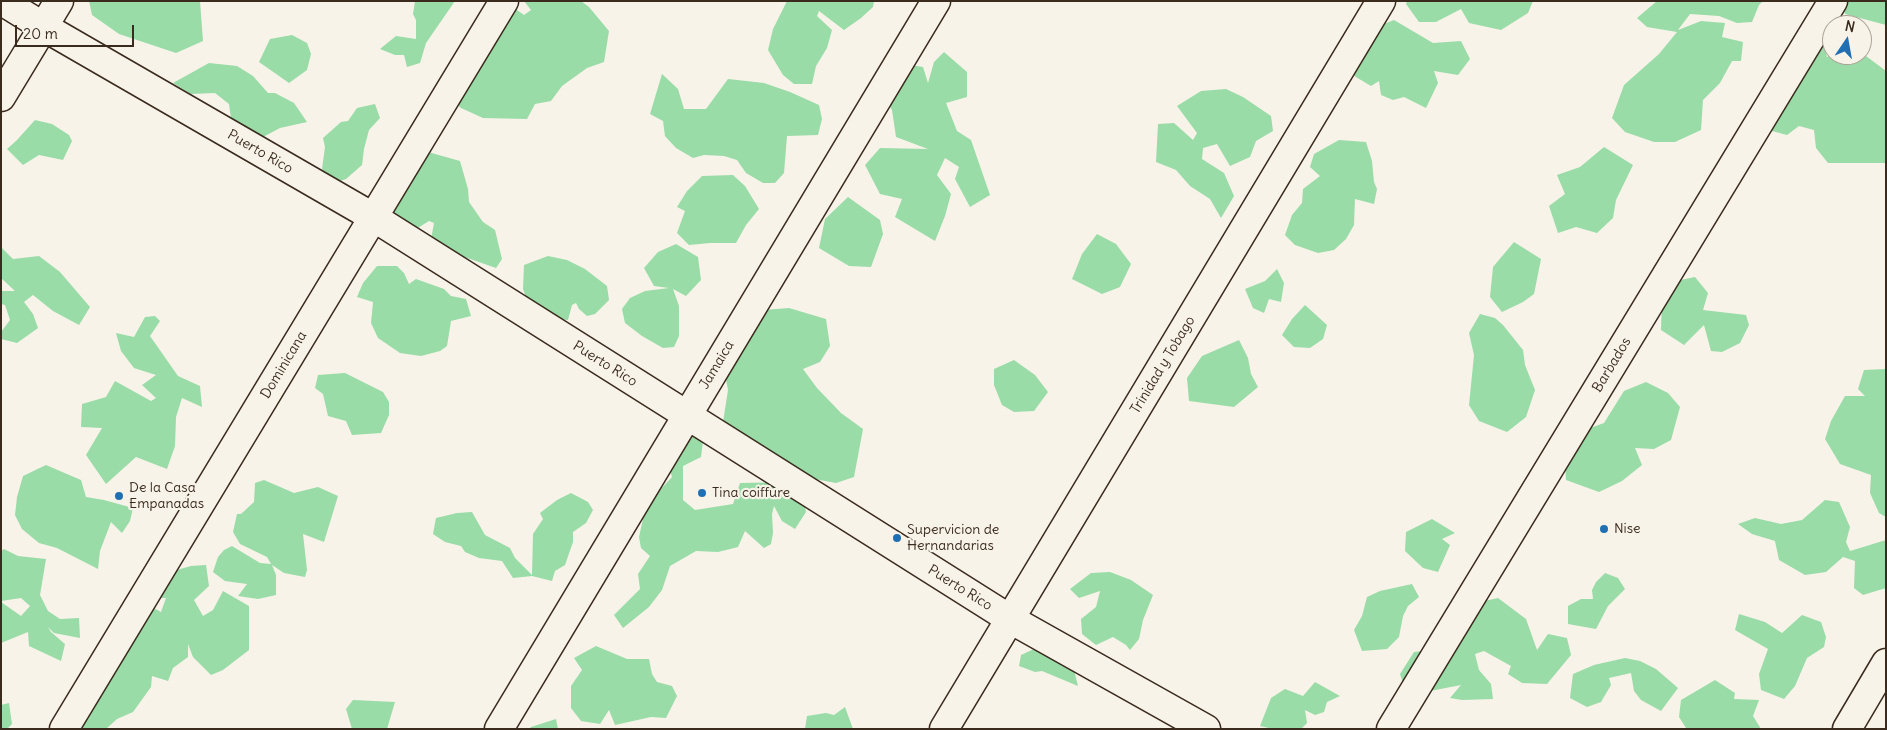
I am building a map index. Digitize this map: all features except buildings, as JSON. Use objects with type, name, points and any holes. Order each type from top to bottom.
[{"type":"street","name":"Puerto Rico","points":[[2,1],[374,217],[1010,619],[1206,729]]},
{"type":"street","points":[[1,97],[59,1]]},
{"type":"street","name":"Dominicana","points":[[64,729],[504,1]]},
{"type":"street","name":"Jamaica","points":[[499,729],[936,1]]},
{"type":"street","name":"Trinidad y Tobago","points":[[944,729],[1381,1]]},
{"type":"street","name":"Barbados","points":[[1391,729],[1833,1]]},
{"type":"street","points":[[1847,729],[1886,663]]},
{"type":"green space","points":[[89,1],[200,1],[203,41],[176,53],[119,34],[92,15]]},
{"type":"green space","points":[[415,1],[455,1],[426,43],[420,63],[407,67],[404,55],[395,55],[380,49],[396,36],[416,39],[416,20],[413,14]]},
{"type":"green space","points":[[524,1],[581,1],[589,7],[609,31],[604,62],[587,68],[562,86],[551,101],[535,104],[527,119],[483,118],[461,108],[446,95],[514,8],[524,15],[531,10]]},
{"type":"green space","points":[[787,1],[874,1],[873,7],[844,30],[819,11],[817,16],[832,30],[827,48],[816,66],[812,84],[794,84],[783,75],[768,50],[773,29]]},
{"type":"green space","points":[[1407,1],[1533,1],[1528,13],[1501,30],[1469,23],[1461,9],[1436,22],[1419,22],[1406,4]]},
{"type":"green space","points":[[1657,1],[1763,1],[1759,5],[1752,22],[1737,23],[1719,16],[1690,14],[1678,30],[1701,21],[1725,23],[1722,37],[1743,42],[1741,61],[1732,61],[1720,83],[1703,100],[1701,130],[1675,142],[1654,142],[1625,132],[1612,118],[1624,85],[1659,54],[1677,32],[1647,27],[1637,18]]},
{"type":"green space","points":[[1841,1],[1886,1],[1886,25],[1872,21],[1872,15],[1845,14]]},
{"type":"green space","points":[[1394,20],[1433,43],[1461,41],[1470,59],[1458,75],[1434,71],[1438,83],[1426,108],[1404,97],[1393,100],[1381,95],[1379,81],[1371,86],[1341,68],[1363,32]]},
{"type":"green space","points":[[292,35],[307,43],[311,54],[307,70],[289,83],[259,62],[270,39]]},
{"type":"green space","points":[[1822,35],[1822,65],[1872,65],[1872,60],[1886,71],[1886,163],[1828,163],[1816,148],[1814,130],[1799,126],[1787,135],[1772,131],[1770,89]]},
{"type":"green space","points":[[944,52],[967,72],[967,97],[946,103],[957,131],[971,140],[990,195],[970,207],[955,179],[959,167],[945,158],[937,175],[951,194],[935,241],[895,217],[902,199],[880,194],[865,165],[880,148],[928,149],[896,137],[892,110],[881,93],[899,63],[923,67],[928,83],[934,62]]},
{"type":"green space","points":[[209,63],[237,66],[253,76],[268,93],[275,93],[294,103],[307,122],[280,128],[261,138],[239,131],[231,119],[229,104],[215,93],[191,94],[173,83]]},
{"type":"green space","points":[[662,74],[678,89],[684,109],[706,109],[728,79],[764,83],[790,92],[819,105],[822,119],[818,135],[787,136],[784,173],[775,183],[763,183],[746,173],[737,160],[724,156],[704,155],[693,158],[676,148],[665,136],[663,121],[650,114]]},
{"type":"green space","points":[[1226,89],[1243,97],[1271,116],[1273,131],[1256,141],[1250,157],[1230,166],[1217,144],[1203,148],[1202,159],[1224,173],[1234,196],[1221,218],[1210,199],[1190,186],[1176,170],[1156,162],[1158,124],[1174,123],[1193,140],[1197,133],[1177,106],[1201,91]]},
{"type":"green space","points":[[375,104],[380,118],[369,130],[362,165],[346,179],[334,183],[322,169],[325,147],[323,138],[341,122],[348,121],[357,108]]},
{"type":"green space","points":[[35,120],[52,124],[69,135],[72,141],[63,160],[39,155],[23,165],[7,149]]},
{"type":"green space","points":[[1339,140],[1366,142],[1372,161],[1374,182],[1377,189],[1374,204],[1355,199],[1354,225],[1346,239],[1334,250],[1318,253],[1295,245],[1285,235],[1292,215],[1302,203],[1303,189],[1320,176],[1310,167],[1314,154]]},
{"type":"green space","points":[[1604,147],[1633,165],[1616,200],[1613,218],[1597,233],[1576,227],[1558,233],[1549,206],[1565,194],[1557,175],[1580,167]]},
{"type":"green space","points":[[421,150],[460,161],[468,189],[469,202],[483,222],[495,230],[502,259],[496,268],[430,245],[434,223],[429,221],[416,229],[394,219],[388,200]]},
{"type":"green space","points":[[733,175],[745,186],[759,209],[746,225],[736,243],[689,245],[677,233],[685,211],[677,207],[687,191],[702,176]]},
{"type":"green space","points":[[848,197],[880,220],[883,234],[871,267],[849,266],[819,248],[825,219]]},
{"type":"green space","points":[[1097,234],[1116,244],[1131,264],[1120,287],[1102,294],[1072,279],[1082,254]]},
{"type":"green space","points":[[1514,242],[1541,259],[1534,294],[1523,302],[1502,312],[1490,297],[1493,267]]},
{"type":"green space","points":[[676,244],[698,257],[701,280],[686,296],[673,289],[679,306],[679,336],[674,347],[663,348],[642,336],[625,323],[622,309],[630,298],[645,291],[669,288],[654,286],[644,268],[658,252]]},
{"type":"green space","points":[[1,247],[13,259],[39,256],[60,272],[90,307],[79,325],[53,311],[33,295],[24,302],[33,314],[38,328],[17,343],[1,339],[1,332],[10,320],[5,305],[1,304],[1,291],[15,291],[1,278]]},
{"type":"green space","points":[[548,256],[567,260],[585,269],[607,286],[609,300],[595,314],[587,316],[579,309],[576,303],[572,305],[568,320],[553,319],[529,305],[523,289],[524,265]]},
{"type":"green space","points":[[377,266],[397,266],[404,273],[409,284],[416,279],[444,289],[451,296],[466,299],[471,316],[451,321],[447,346],[440,351],[421,356],[400,353],[378,338],[371,323],[373,302],[357,297],[363,283]]},
{"type":"green space","points":[[1277,269],[1284,283],[1281,302],[1269,299],[1264,313],[1253,308],[1245,289],[1265,281]]},
{"type":"green space","points":[[1695,277],[1708,293],[1703,310],[1746,315],[1749,325],[1740,343],[1722,352],[1711,351],[1704,325],[1684,345],[1661,330],[1662,299],[1676,281]]},
{"type":"green space","points":[[1305,305],[1327,325],[1323,339],[1310,348],[1294,347],[1282,335],[1292,319]]},
{"type":"green space","points":[[789,308],[826,319],[830,346],[820,362],[803,369],[817,388],[841,413],[863,429],[854,477],[836,483],[777,472],[723,422],[728,390],[722,358],[750,311]]},
{"type":"green space","points":[[1480,314],[1495,318],[1523,350],[1525,365],[1535,390],[1526,417],[1507,432],[1479,421],[1469,405],[1474,355],[1469,333]]},
{"type":"green space","points":[[155,316],[160,321],[150,336],[178,376],[200,386],[202,407],[182,398],[176,417],[175,446],[167,469],[136,457],[106,484],[86,455],[102,428],[81,427],[82,404],[106,397],[115,381],[151,401],[156,398],[142,385],[156,375],[134,368],[121,351],[116,333],[134,337],[145,317]]},
{"type":"green space","points":[[1239,340],[1248,358],[1251,374],[1258,387],[1234,407],[1189,401],[1187,378],[1202,356]]},
{"type":"green space","points":[[1014,360],[1035,375],[1048,392],[1034,411],[1014,412],[1002,405],[994,385],[994,369]]},
{"type":"green space","points":[[1886,369],[1886,517],[1879,513],[1870,493],[1871,475],[1840,464],[1825,439],[1831,421],[1845,396],[1865,396],[1858,389],[1864,370]]},
{"type":"green space","points":[[345,373],[383,392],[389,402],[389,415],[381,433],[352,435],[346,421],[328,416],[323,394],[315,388],[318,375]]},
{"type":"green space","points":[[1646,382],[1668,393],[1680,407],[1671,440],[1654,449],[1635,448],[1642,465],[1622,481],[1599,492],[1566,480],[1565,458],[1582,431],[1604,423],[1624,391]]},
{"type":"green space","points":[[704,433],[701,457],[683,466],[683,500],[695,510],[733,504],[740,483],[792,482],[801,487],[806,512],[795,529],[782,521],[774,506],[771,544],[764,548],[745,531],[738,547],[718,552],[696,551],[670,566],[662,590],[649,607],[623,628],[614,615],[640,589],[638,574],[650,556],[641,548],[639,537],[646,505],[672,477],[665,452],[675,435]]},
{"type":"green space","points":[[46,465],[81,480],[86,497],[133,508],[130,521],[122,533],[111,522],[100,551],[98,569],[57,548],[39,543],[22,529],[15,515],[17,497],[23,476]]},
{"type":"green space","points":[[264,480],[294,493],[318,487],[338,496],[324,542],[303,534],[307,570],[305,577],[284,573],[272,565],[276,575],[276,595],[258,599],[238,596],[247,584],[225,581],[213,572],[218,557],[224,550],[232,546],[260,563],[271,564],[267,557],[240,544],[233,532],[237,514],[241,514],[254,502],[255,483]]},
{"type":"green space","points":[[571,493],[588,502],[593,510],[586,523],[573,532],[573,542],[565,565],[555,571],[552,581],[532,576],[513,578],[502,561],[479,558],[465,552],[461,546],[445,542],[433,534],[436,518],[472,512],[485,535],[510,548],[515,558],[532,575],[533,534],[543,519],[540,513],[557,500]]},
{"type":"green space","points":[[1825,500],[1839,502],[1850,527],[1846,542],[1850,551],[1886,540],[1886,588],[1863,595],[1854,588],[1855,561],[1843,557],[1826,572],[1805,575],[1779,560],[1775,541],[1752,534],[1738,524],[1755,518],[1781,524],[1802,520]]},
{"type":"green space","points":[[1432,519],[1455,533],[1442,539],[1450,545],[1438,572],[1423,568],[1405,551],[1406,532]]},
{"type":"green space","points":[[4,549],[18,556],[46,559],[40,595],[48,611],[60,619],[79,618],[80,638],[54,633],[48,627],[51,632],[65,644],[61,661],[29,646],[28,632],[1,643],[1,602],[21,616],[30,606],[21,598],[1,601],[1,551]]},
{"type":"green space","points":[[206,565],[209,586],[194,600],[203,616],[213,610],[223,591],[249,606],[249,650],[223,670],[211,675],[193,657],[188,644],[188,657],[173,668],[168,681],[152,676],[151,687],[133,712],[117,719],[106,729],[54,729],[148,605],[161,612],[166,598],[156,598],[166,573],[191,566]]},
{"type":"green space","points":[[1110,572],[1131,580],[1153,595],[1143,620],[1139,639],[1130,650],[1126,645],[1113,637],[1096,645],[1082,634],[1081,619],[1096,607],[1100,591],[1079,598],[1070,589],[1091,573]]},
{"type":"green space","points":[[1605,573],[1618,578],[1625,589],[1608,606],[1596,629],[1568,624],[1568,606],[1581,599],[1593,599],[1592,590],[1596,582]]},
{"type":"green space","points":[[1412,584],[1419,597],[1408,606],[1403,616],[1399,637],[1387,649],[1362,651],[1354,630],[1362,616],[1367,597],[1380,591]]},
{"type":"green space","points":[[1498,598],[1526,619],[1537,650],[1548,634],[1567,638],[1571,655],[1547,684],[1522,683],[1508,674],[1511,666],[1484,651],[1475,654],[1479,670],[1491,684],[1493,699],[1462,700],[1450,698],[1461,685],[1425,692],[1405,689],[1400,674],[1414,652],[1439,649],[1466,605]]},
{"type":"green space","points":[[1739,614],[1765,622],[1782,633],[1802,615],[1821,622],[1826,637],[1824,647],[1807,658],[1795,686],[1784,699],[1761,690],[1759,674],[1768,649],[1735,630]]},
{"type":"green space","points":[[596,646],[627,659],[649,659],[652,674],[657,682],[672,686],[677,696],[666,718],[651,717],[615,725],[609,710],[600,724],[581,721],[571,708],[571,686],[582,670],[574,658]]},
{"type":"green space","points":[[1036,648],[1074,670],[1078,686],[1042,671],[1035,672],[1019,666],[1021,655]]},
{"type":"green space","points":[[1625,658],[1640,661],[1656,669],[1678,688],[1661,711],[1641,700],[1634,691],[1631,673],[1609,678],[1611,685],[1601,702],[1587,707],[1570,698],[1573,674],[1594,665]]},
{"type":"green space","points":[[1715,680],[1735,693],[1734,699],[1759,700],[1753,716],[1761,729],[1685,729],[1679,717],[1681,700]]},
{"type":"green space","points":[[1315,682],[1340,696],[1327,702],[1324,712],[1315,715],[1305,710],[1307,723],[1301,729],[1273,729],[1260,726],[1271,698],[1285,689],[1303,696]]},
{"type":"green space","points":[[353,700],[395,702],[387,729],[352,729],[346,709]]},
{"type":"green space","points":[[9,703],[12,724],[7,729],[1,729],[1,705]]},
{"type":"green space","points":[[845,707],[853,729],[805,729],[807,716],[826,713],[834,715]]},
{"type":"green space","points":[[556,719],[558,729],[529,729],[531,727]]},
{"type":"place","name":"Tina coiffure","points":[[702,493]]},
{"type":"place","name":"De la Casa Empanadas","points":[[119,496]]},
{"type":"place","name":"Nise","points":[[1604,529]]},
{"type":"place","name":"Supervicion de Hernandarias","points":[[897,538]]}]
